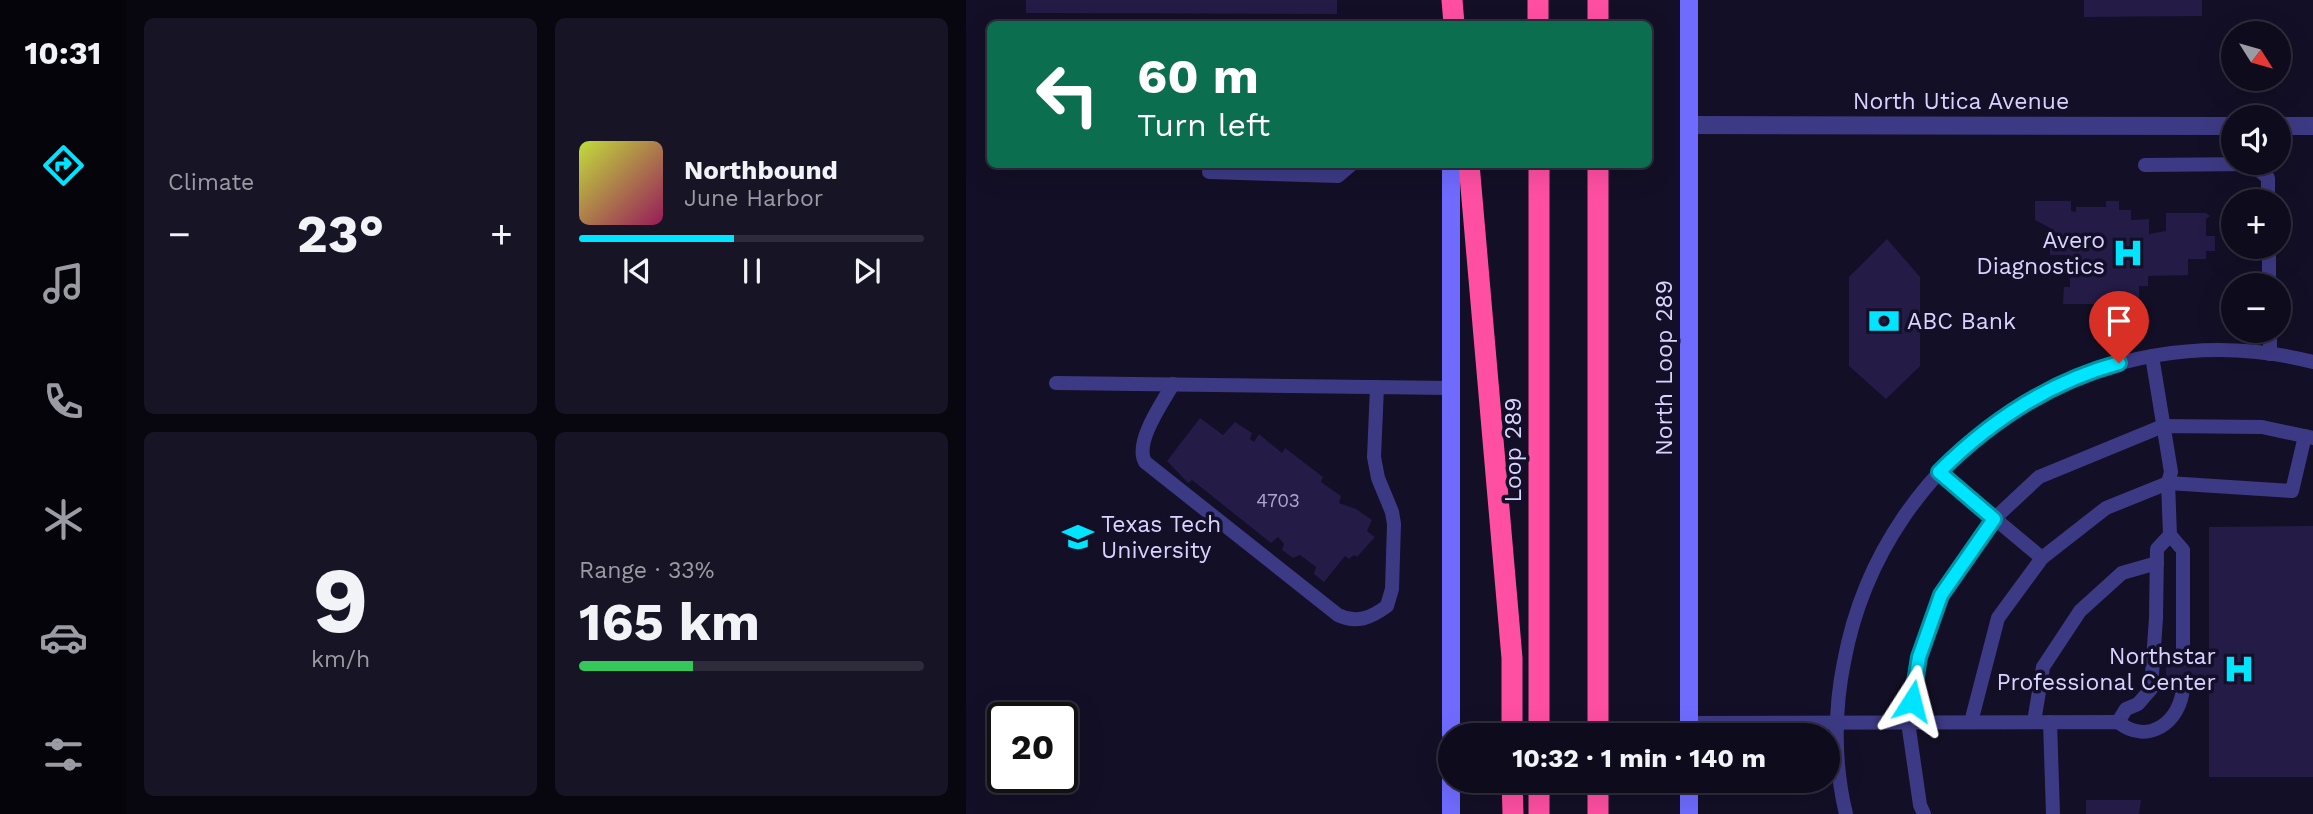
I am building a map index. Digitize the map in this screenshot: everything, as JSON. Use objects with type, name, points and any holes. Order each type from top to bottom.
[{"type":"highway","points":[[1451,0],[1452,21]]},
{"type":"highway","points":[[1538,0],[1538,21]]},
{"type":"highway","points":[[1598,0],[1598,21]]},
{"type":"highway","points":[[1469,168],[1512,658],[1512,723]]},
{"type":"highway","name":"Loop 289","points":[[1539,168],[1539,723]]},
{"type":"highway","points":[[1598,168],[1598,723]]},
{"type":"highway","points":[[1512,793],[1513,814]]},
{"type":"highway","points":[[1539,793],[1539,814]]},
{"type":"highway","points":[[1598,793],[1598,814]]},
{"type":"main road","name":"North Loop 289","points":[[1689,0],[1689,723]]},
{"type":"main road","points":[[1451,168],[1451,723]]},
{"type":"main road","points":[[1451,793],[1451,814]]},
{"type":"main road","points":[[1689,793],[1689,814]]},
{"type":"street","name":"North Utica Avenue","points":[[1689,125],[2221,126]]},
{"type":"street","points":[[2291,126],[2313,126]]},
{"type":"lane","points":[[2145,165],[2221,164]]},
{"type":"lane","points":[[1209,172],[1338,176],[1347,168]]},
{"type":"lane","points":[[2270,343],[2270,354]]},
{"type":"lane","points":[[2183,687],[2180,707],[2166,724],[2147,731],[2128,730],[2118,722],[1838,723],[1841,676],[1847,644],[1868,581],[1899,524],[1939,472],[1988,428],[2043,393],[2104,368],[2152,356],[2200,350],[2233,350],[2313,362]]},
{"type":"lane","points":[[2118,722],[2126,709],[2138,704],[2151,690],[2157,550],[2169,535],[2168,483],[2171,471],[2152,356]]},
{"type":"lane","points":[[1056,383],[1452,388]]},
{"type":"lane","points":[[1173,384],[1144,438],[1142,457],[1145,462],[1338,615],[1355,621],[1371,616],[1387,606],[1392,589],[1392,512],[1378,478],[1374,457],[1377,387]]},
{"type":"lane","points":[[1924,814],[1920,805],[1908,722],[1919,657],[1941,595],[1994,519],[2039,478],[2163,426],[2262,427],[2309,437],[2292,491],[2168,483],[2106,508],[2042,558],[1998,618],[1971,722]]},
{"type":"lane","points":[[1939,472],[2042,558]]},
{"type":"lane","points":[[2169,535],[2183,550],[2183,651]]},
{"type":"lane","points":[[2034,722],[2043,667],[2080,611],[2122,573],[2157,563]]},
{"type":"lane","points":[[2050,722],[2053,814]]},
{"type":"lane","points":[[1840,780],[1846,814]]},
{"type":"building","points":[[1026,0],[1337,0],[1337,14],[1026,13]]},
{"type":"building","points":[[2084,0],[2202,0],[2202,16],[2084,17]]},
{"type":"building","name":"Avero Diagnostics","points":[[2035,201],[2071,201],[2071,211],[2076,212],[2076,207],[2106,207],[2106,201],[2119,201],[2119,210],[2131,210],[2131,220],[2149,219],[2149,234],[2166,231],[2166,213],[2206,213],[2210,216],[2206,219],[2206,236],[2215,236],[2215,251],[2206,251],[2206,259],[2188,259],[2188,275],[2148,276],[2148,286],[2139,286],[2139,304],[2063,304],[2064,287],[2070,287],[2070,255],[2050,255],[2050,228],[2035,220]]},
{"type":"building","name":"ABC Bank","points":[[1887,239],[1920,277],[1920,366],[1886,399],[1849,366],[1849,277]]},
{"type":"building","points":[[1200,418],[1223,435],[1235,422],[1252,433],[1250,439],[1254,442],[1259,434],[1282,453],[1285,448],[1323,477],[1321,482],[1341,496],[1339,503],[1356,509],[1372,520],[1367,531],[1375,537],[1357,557],[1354,555],[1349,559],[1345,556],[1324,582],[1314,574],[1316,567],[1300,555],[1293,558],[1282,550],[1284,544],[1278,537],[1271,543],[1192,480],[1188,483],[1167,461]]},
{"type":"building","name":"Northstar Professional Center","points":[[2313,526],[2313,777],[2209,777],[2209,687],[2166,687],[2166,651],[2209,651],[2209,527]]},
{"type":"building","points":[[2086,800],[2141,800],[2139,814],[2086,814]]},
{"type":"place","name":"Avero Diagnostics","points":[[2128,253]]},
{"type":"place","name":"ABC Bank","points":[[1884,321]]},
{"type":"place","name":"Texas Tech University","points":[[1078,537]]},
{"type":"place","name":"Northstar Professional Center","points":[[2239,669]]},
{"type":"route","points":[[1912,701],[1919,657],[1941,595],[1994,519],[1939,472],[1962,449],[2015,409],[2073,379],[2119,363]]}]
